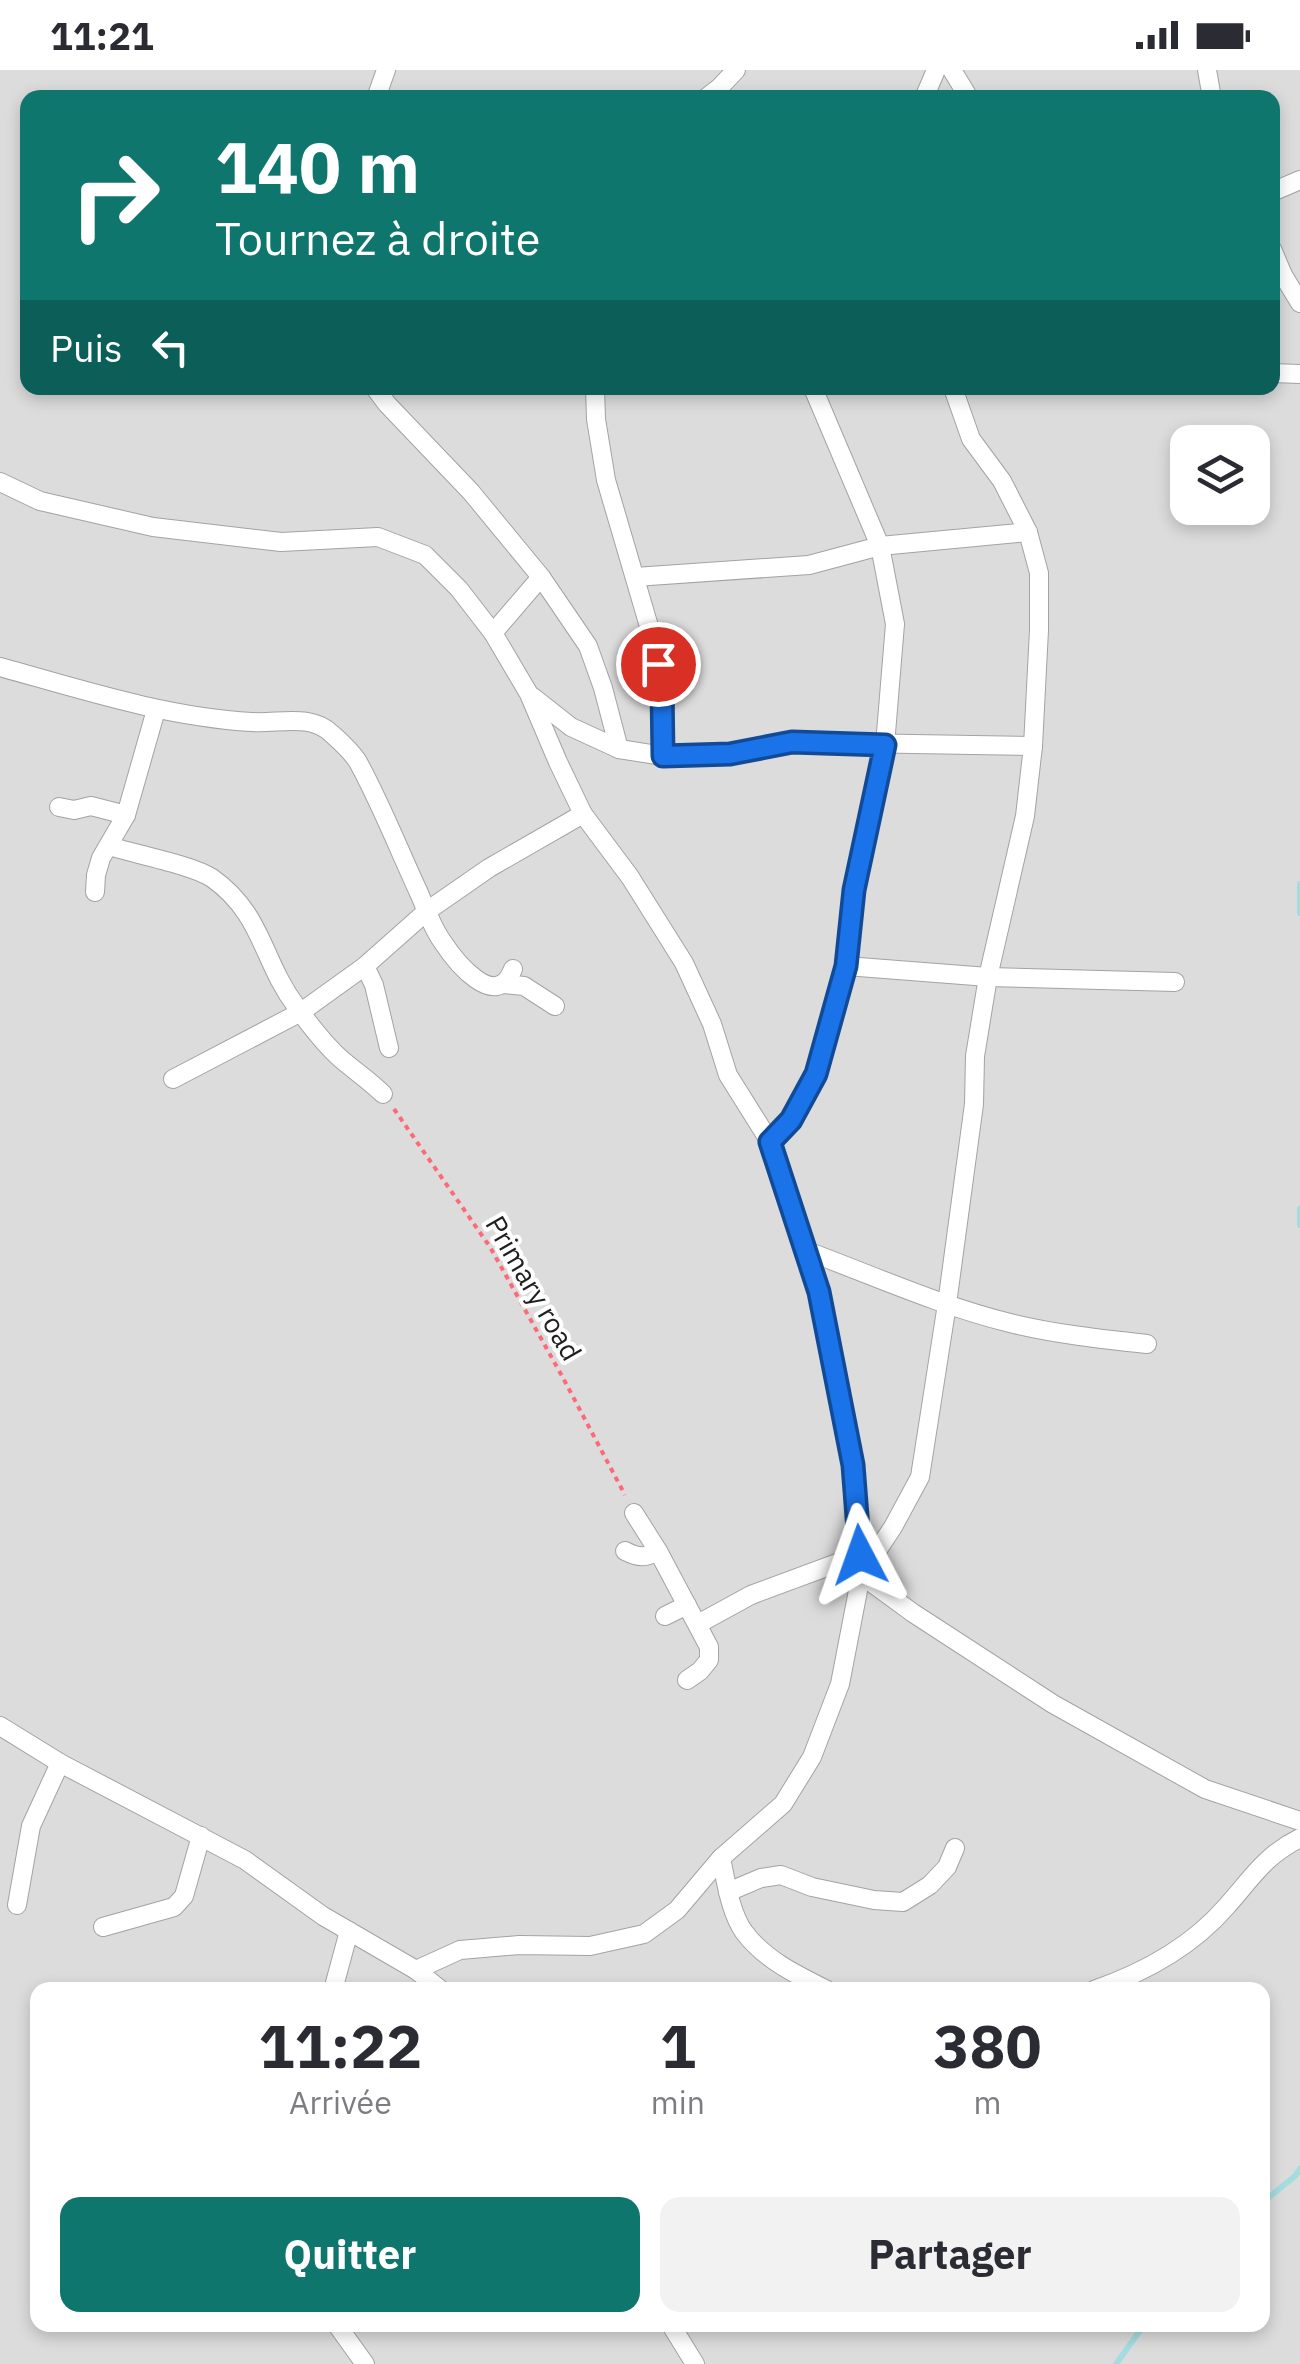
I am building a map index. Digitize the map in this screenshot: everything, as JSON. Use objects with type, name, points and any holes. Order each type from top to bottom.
[{"type":"street","points":[[716,90],[736,70]]},
{"type":"street","points":[[1280,268],[1300,302]]},
{"type":"street","points":[[380,395],[471,492],[541,578],[588,646],[618,748]]},
{"type":"street","points":[[595,395],[606,480],[654,640],[662,688],[663,756]]},
{"type":"street","points":[[770,1142],[791,1120],[816,1074],[846,966],[854,890],[885,745],[895,624],[880,546],[820,395]]},
{"type":"street","points":[[861,1574],[920,1477],[974,1104],[975,1056],[988,976],[1025,816],[1033,746],[1039,573],[1028,532],[1002,481],[971,439],[955,395]]},
{"type":"street","points":[[0,482],[40,501],[153,528],[280,542],[378,537],[425,555],[493,632],[529,694],[583,814],[630,876],[684,963],[712,1024],[728,1075],[770,1142],[819,1292],[853,1465],[861,1574],[840,1684],[812,1757],[783,1804],[721,1858],[677,1910],[644,1934],[590,1946],[519,1945],[460,1950],[416,1970]]},
{"type":"street","points":[[635,577],[809,565],[880,546],[1028,532]]},
{"type":"street","points":[[493,632],[541,578]]},
{"type":"street","points":[[0,667],[156,710],[255,723],[296,720],[329,730],[356,759],[440,939],[481,984],[490,986],[508,977],[555,1006]]},
{"type":"street","points":[[529,694],[571,728],[618,748],[663,756],[730,754],[792,742],[1033,746]]},
{"type":"street","points":[[95,892],[101,858],[126,815],[156,710]]},
{"type":"street","points":[[59,807],[74,810],[91,806],[126,815]]},
{"type":"street","points":[[173,1079],[301,1012],[489,868],[583,814]]},
{"type":"street","points":[[109,846],[208,875],[235,896],[250,915],[271,962],[301,1012],[340,1058],[383,1094]]},
{"type":"street","points":[[365,966],[374,984],[390,1048]]},
{"type":"street","points":[[846,966],[988,976],[1174,982]]},
{"type":"street","points":[[807,1251],[1009,1323],[1147,1344]]},
{"type":"street","points":[[634,1513],[709,1647],[709,1660],[686,1680]]},
{"type":"street","points":[[626,1550],[646,1558],[658,1552]]},
{"type":"street","points":[[698,1624],[751,1595],[860,1555]]},
{"type":"street","points":[[861,1574],[1053,1704],[1138,1752],[1205,1789],[1300,1821]]},
{"type":"street","points":[[665,1616],[687,1605]]},
{"type":"street","points":[[0,1726],[60,1763],[245,1860],[323,1916],[431,1982]]},
{"type":"street","points":[[16,1905],[31,1826],[60,1763]]},
{"type":"street","points":[[103,1927],[174,1907],[184,1896],[201,1836]]},
{"type":"street","points":[[1117,1982],[1192,1940],[1279,1848],[1300,1838]]},
{"type":"street","points":[[728,1892],[761,1878],[781,1876],[812,1887],[903,1902],[930,1886],[947,1868],[955,1848]]},
{"type":"street","points":[[721,1858],[728,1892],[743,1930],[774,1962],[812,1982]]},
{"type":"street","points":[[335,1982],[349,1931]]},
{"type":"street","points":[[343,2332],[365,2364]]},
{"type":"street","points":[[675,2332],[695,2364]]},
{"type":"path","name":"Primary road","points":[[383,1094],[490,1247],[634,1513]]},
{"type":"shaded area","points":[[0,70],[1300,70],[1300,2364],[0,2364]]},
{"type":"waterway","points":[[1300,884],[1300,913]]},
{"type":"waterway","points":[[1300,1209],[1300,1225]]},
{"type":"waterway","points":[[1270,2196],[1300,2169]]},
{"type":"waterway","points":[[1116,2364],[1139,2332]]},
{"type":"route","points":[[658,664],[663,756],[730,754],[792,742],[885,745],[854,890],[846,966],[816,1074],[791,1120],[770,1142],[819,1292],[853,1465],[860,1555]]}]
